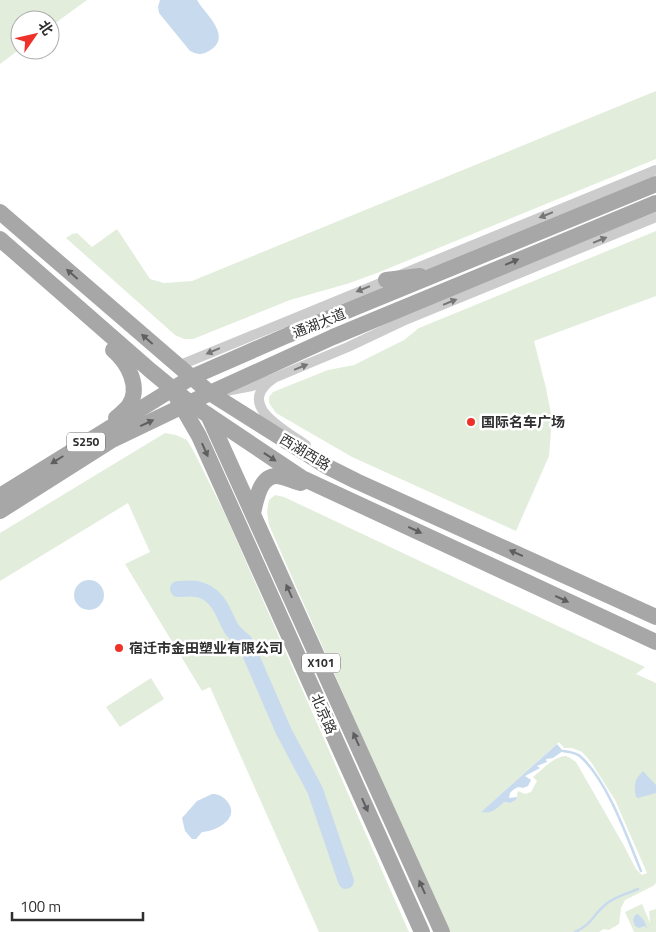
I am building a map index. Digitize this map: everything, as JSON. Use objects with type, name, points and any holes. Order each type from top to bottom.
[{"type":"main road","name":"通湖大道","points":[[0,496],[192,378],[288,335],[656,184]]},
{"type":"main road","name":"通湖大道","points":[[0,511],[112,440],[210,393],[333,337],[656,202]]},
{"type":"main road","name":"西湖西路","points":[[0,212],[210,393],[326,466],[656,617]]},
{"type":"main road","name":"西湖西路","points":[[0,239],[173,389],[186,405],[208,415],[302,478],[656,642]]},
{"type":"main road","points":[[27,264],[48,290],[121,357],[128,368],[132,379],[131,400],[128,406],[103,431]]},
{"type":"main road","points":[[386,280],[442,273]]},
{"type":"main road","points":[[462,283],[499,282]]},
{"type":"main road","name":"北京路","points":[[210,393],[208,415],[442,932]]},
{"type":"main road","name":"北京路","points":[[186,405],[422,932]]},
{"type":"main road","points":[[253,513],[257,494],[271,477],[276,475],[328,491]]},
{"type":"street","points":[[178,366],[656,170]]},
{"type":"street","points":[[210,393],[252,386],[274,378],[348,347],[403,321],[656,217]]},
{"type":"street","points":[[274,378],[266,383],[258,394],[258,403],[262,410],[268,417],[306,445],[326,466]]},
{"type":"green space","points":[[0,0],[87,0],[60,20],[60,10],[10,10],[10,56],[0,64]]},
{"type":"green space","points":[[656,91],[656,159],[382,271],[350,283],[290,300],[193,339],[184,339],[175,335],[66,238],[77,233],[92,247],[117,229],[150,279],[164,283],[192,281]]},
{"type":"green space","points":[[656,231],[656,296],[534,341],[552,419],[549,456],[516,531],[352,457],[276,413],[269,403],[269,397],[273,392],[328,370],[354,365],[404,340],[419,328]]},
{"type":"green space","points":[[165,433],[187,440],[225,514],[409,932],[319,932],[210,687],[202,691],[125,564],[150,552],[128,503],[0,581],[0,533]]},
{"type":"green space","points":[[275,495],[284,497],[645,667],[636,674],[656,683],[656,883],[625,900],[621,908],[619,924],[609,930],[604,929],[599,932],[448,932],[269,525],[267,512],[269,500]],"holes":[[[559,742],[564,748],[572,748],[582,752],[591,762],[615,800],[647,873],[642,875],[636,869],[576,762],[568,757],[556,759],[533,777],[537,781],[531,792],[525,794],[518,791],[516,800],[510,803],[504,802],[481,812]]]},
{"type":"green space","points":[[151,678],[164,699],[120,727],[106,707]]},
{"type":"green space","points":[[642,904],[650,923],[649,911],[656,909],[656,932],[634,932],[625,912]]},
{"type":"water","points":[[160,0],[197,0],[218,32],[219,39],[216,45],[202,54],[190,51],[159,13]]},
{"type":"water","points":[[89,580],[100,584],[104,595],[100,606],[89,610],[78,606],[74,595],[78,584]]},
{"type":"water","points":[[557,744],[563,751],[553,758],[546,759],[547,762],[537,766],[540,768],[525,776],[531,780],[528,786],[516,788],[510,793],[509,798],[517,797],[516,800],[510,803],[504,802],[491,812],[481,812]]},
{"type":"water","points":[[643,771],[656,785],[656,793],[638,798],[636,797],[635,789],[636,780]]},
{"type":"water","points":[[216,794],[226,800],[230,806],[230,817],[221,826],[202,832],[196,839],[192,839],[185,831],[182,818],[197,801]]},
{"type":"water","points":[[638,914],[648,929],[645,926],[639,928],[635,926],[633,920],[635,915]]},
{"type":"waterway","points":[[178,589],[197,589],[210,595],[219,604],[233,630],[245,642],[284,732],[315,790],[346,881]]},
{"type":"waterway","points":[[563,751],[579,755],[600,781],[616,811],[641,871]]},
{"type":"waterway","points":[[575,932],[588,923],[608,902],[638,889]]},
{"type":"place","name":"国际名车广场","points":[[471,422]]},
{"type":"place","name":"宿迁市金田塑业有限公司","points":[[119,648]]}]
